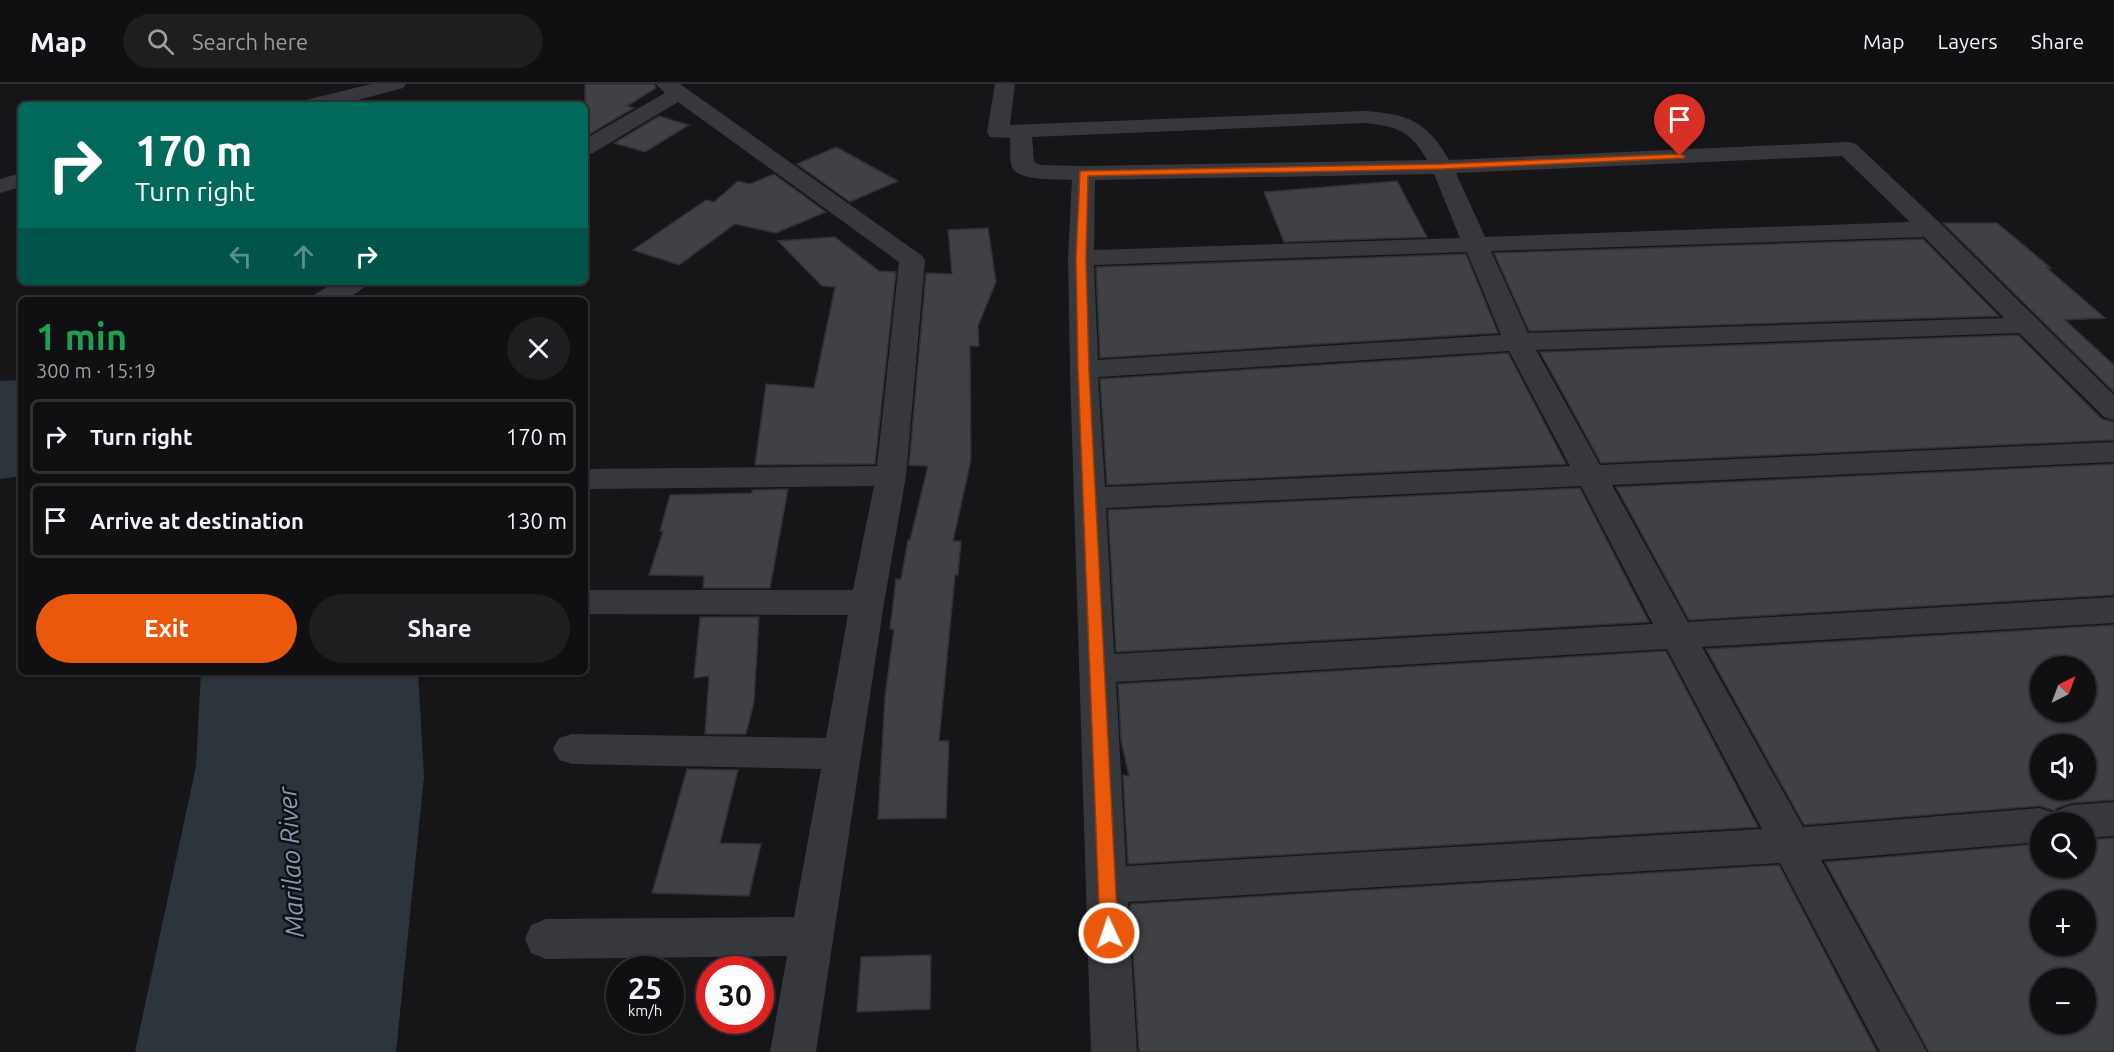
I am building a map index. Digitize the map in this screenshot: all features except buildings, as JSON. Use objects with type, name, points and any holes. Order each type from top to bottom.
[{"type":"street","points":[[326,102],[396,84]]},
{"type":"street","points":[[1005,84],[998,132],[1364,117],[1384,118],[1403,123],[1418,130],[1427,139],[1442,167],[1518,342],[1904,1052]]},
{"type":"street","points":[[588,146],[673,89],[912,260],[891,476],[867,603],[793,1052]]},
{"type":"street","points":[[1022,132],[1023,166],[1037,172],[1084,173],[1442,167],[1848,149],[1932,229],[2025,325],[2114,411]]},
{"type":"street","points":[[1084,173],[1081,258],[1083,369],[1114,1052]]},
{"type":"street","points":[[0,186],[18,181]]},
{"type":"street","points":[[1081,258],[1932,229]]},
{"type":"street","points":[[329,297],[350,285]]},
{"type":"street","points":[[1083,369],[1518,342],[2025,325]]},
{"type":"street","points":[[1090,498],[2114,452]]},
{"type":"street","points":[[588,479],[891,476]]},
{"type":"street","points":[[588,602],[867,603]]},
{"type":"street","points":[[1098,669],[2114,610]]},
{"type":"street","points":[[572,749],[842,754]]},
{"type":"street","points":[[2096,820],[2114,819]]},
{"type":"street","points":[[1107,885],[1791,845],[2030,826]]},
{"type":"street","points":[[546,939],[813,936]]},
{"type":"water","points":[[18,380],[18,476],[0,479],[0,381]]},
{"type":"water","name":"Marilao River","points":[[201,675],[418,675],[424,777],[396,1052],[135,1052],[196,766]]},
{"type":"route","points":[[1109,933],[1083,369],[1081,258],[1084,173],[1442,167],[1680,156]]}]
